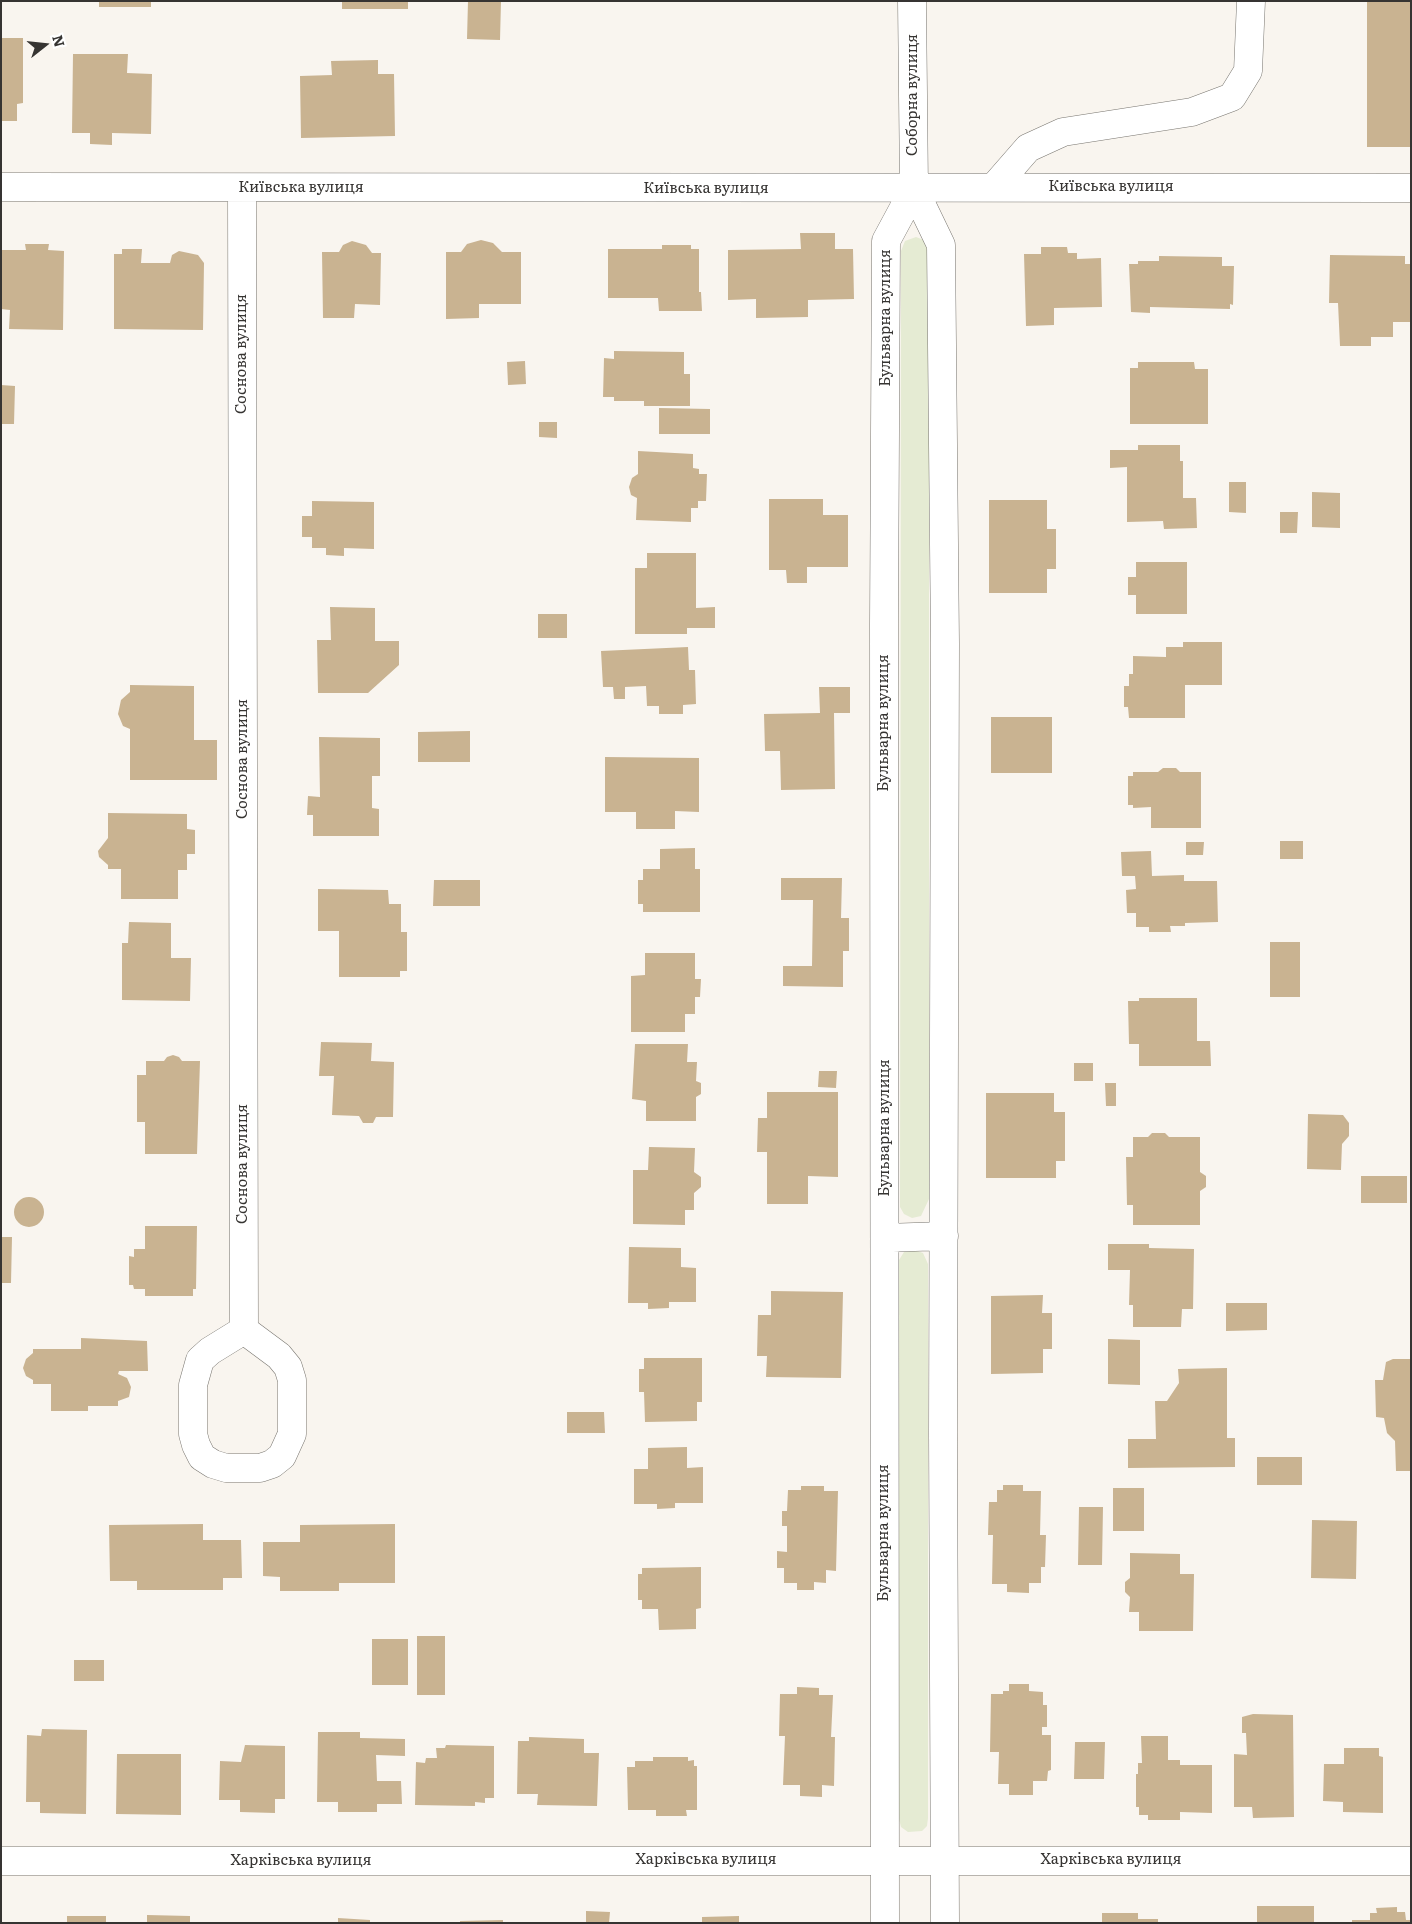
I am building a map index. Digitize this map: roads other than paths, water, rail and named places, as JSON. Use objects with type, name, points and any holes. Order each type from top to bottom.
[{"type":"street","name":"Соборна вулиця","points":[[912,1],[914,190]]},
{"type":"street","points":[[994,186],[1028,148],[1063,132],[1192,112],[1232,97],[1248,71],[1251,1]]},
{"type":"street","name":"Київська вулиця","points":[[1,187],[914,190],[994,186],[1411,188]]},
{"type":"street","name":"Соснова вулиця","points":[[242,188],[244,1330]]},
{"type":"street","points":[[914,190],[942,244],[946,693],[944,1236],[945,1923]]},
{"type":"street","name":"Бульварна вулиця","points":[[885,1923],[884,615],[886,241],[914,190]]},
{"type":"street","points":[[885,1238],[944,1236]]},
{"type":"street","points":[[244,1330],[279,1356],[288,1367],[292,1380],[292,1434],[282,1456],[272,1464],[260,1468],[226,1468],[213,1464],[202,1457],[196,1445],[193,1434],[193,1385],[200,1360],[210,1351],[244,1330]]},
{"type":"street","name":"Харківська вулиця","points":[[1,1861],[1411,1861]]}]
